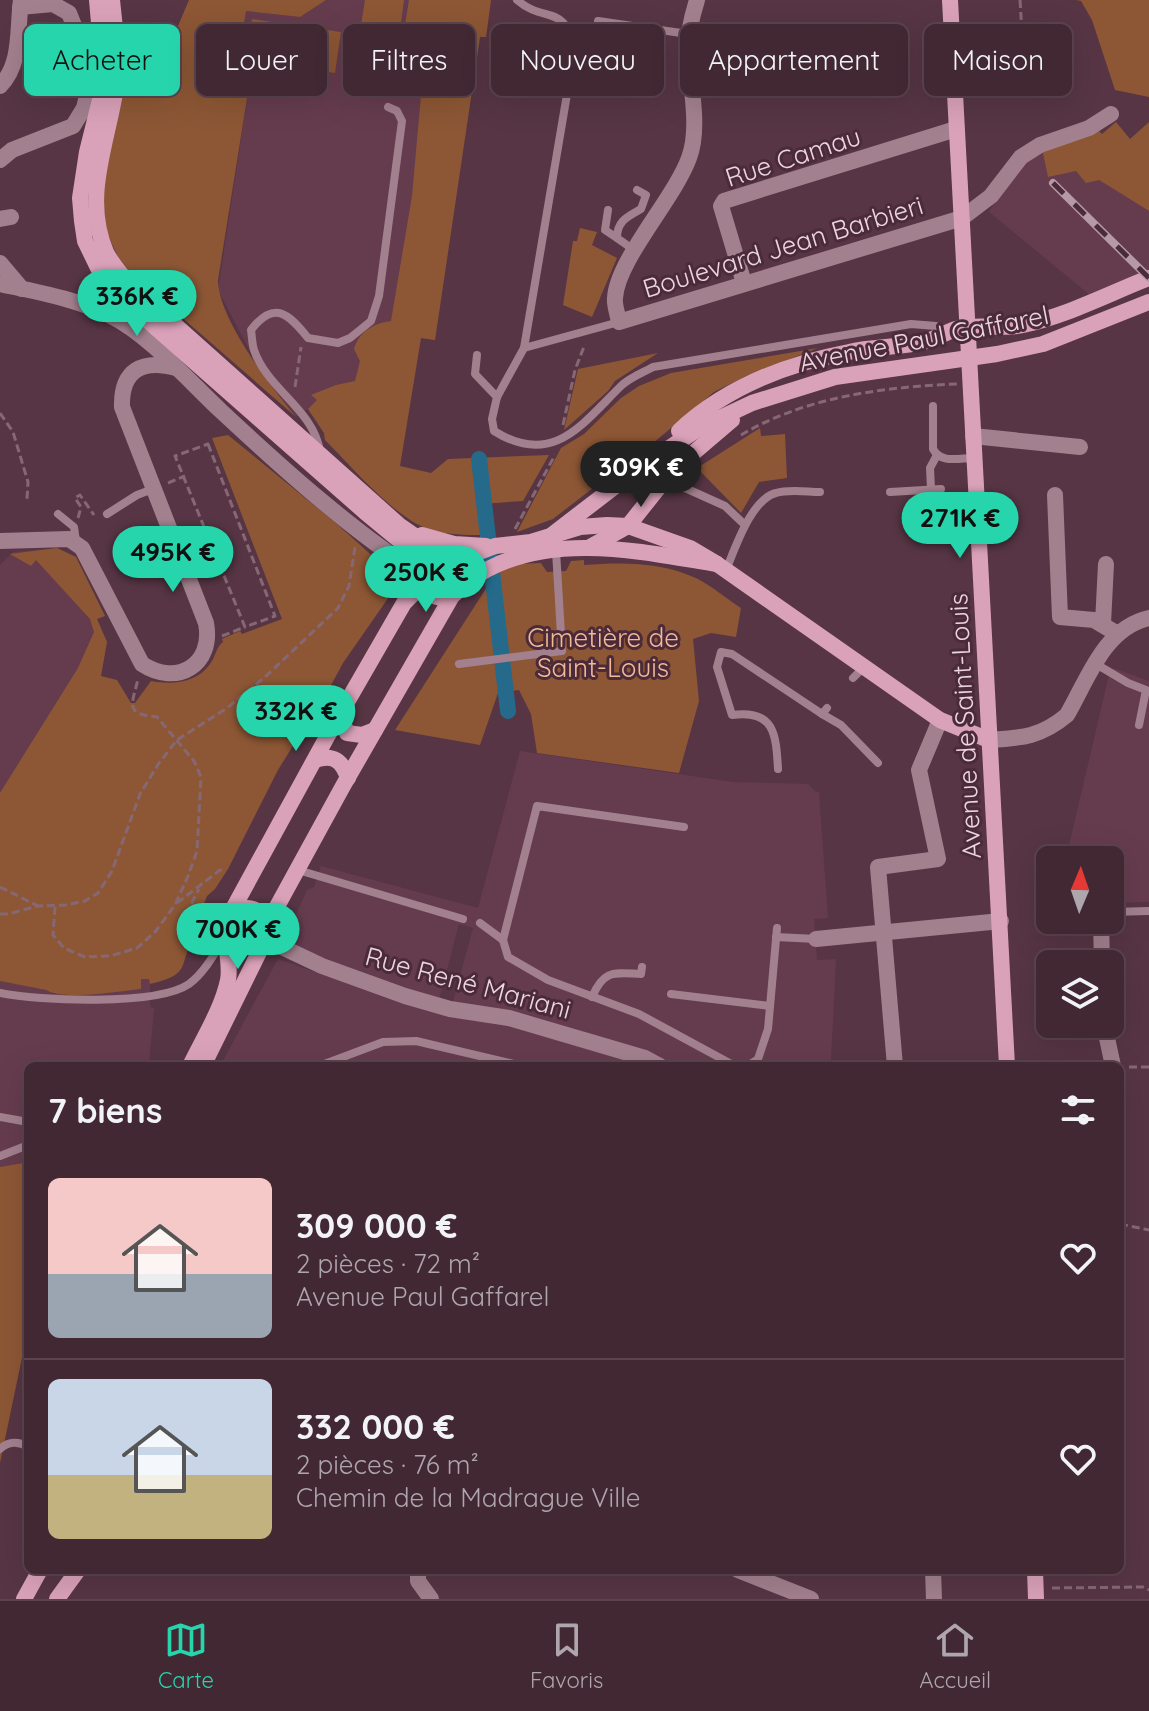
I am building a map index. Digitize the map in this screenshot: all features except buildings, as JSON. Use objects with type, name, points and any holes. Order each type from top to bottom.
[{"type":"main road","points":[[97,0],[102,57],[101,96],[87,152],[80,198],[85,241],[100,272],[130,305],[405,545],[431,595],[438,598],[457,591],[486,570],[508,560],[588,547],[628,550],[721,568]]},
{"type":"main road","points":[[112,0],[117,54],[116,90],[95,186],[96,220],[107,254],[128,283],[399,525],[461,572],[457,591],[297,870],[205,1062]]},
{"type":"main road","name":"Avenue de Saint-Louis","points":[[950,0],[1007,1062]]},
{"type":"main road","points":[[639,468],[710,406],[756,379],[850,351],[927,341],[956,329],[969,334],[1037,322],[1149,278]]},
{"type":"main road","name":"Avenue Paul Gaffarel","points":[[553,534],[639,468],[701,427],[752,403],[835,377],[997,354],[1043,344],[1145,304]]},
{"type":"main road","name":"Avenue Paul Gaffarel","points":[[588,547],[628,526],[671,472],[752,403]]},
{"type":"main road","points":[[399,525],[430,539],[454,544],[495,546],[531,542],[580,527],[628,526],[690,548],[721,568],[858,673],[940,720],[989,740]]},
{"type":"main road","points":[[192,1062],[228,979],[226,924],[404,603],[433,562],[495,546]]},
{"type":"main road","points":[[340,714],[347,733],[362,735],[375,730]]},
{"type":"main road","points":[[315,760],[335,758],[344,765],[348,778]]},
{"type":"main road","points":[[232,913],[238,909],[260,912],[265,937]]},
{"type":"main road","points":[[226,938],[242,951],[265,937]]},
{"type":"main road","points":[[24,1599],[38,1574]]},
{"type":"main road","points":[[52,1574],[56,1578],[74,1575]]},
{"type":"main road","points":[[57,1599],[74,1575]]},
{"type":"street","points":[[691,24],[697,0]]},
{"type":"street","points":[[0,86],[12,75],[20,4],[53,4],[69,13],[89,63],[89,88],[84,108],[73,126],[12,150],[0,160]]},
{"type":"street","points":[[619,322],[615,297],[625,268],[669,199],[690,156],[693,96]]},
{"type":"street","points":[[962,218],[991,196],[1021,157],[1040,145],[1089,128],[1111,114]]},
{"type":"street","name":"Rue Camau","points":[[744,283],[721,206],[724,201],[956,129]]},
{"type":"street","name":"Boulevard Jean Barbieri","points":[[619,322],[962,218]]},
{"type":"street","points":[[0,263],[22,289]]},
{"type":"street","points":[[0,284],[84,304],[113,316],[134,331],[244,432],[359,530],[424,577]]},
{"type":"street","points":[[0,541],[69,539],[76,542],[82,548],[142,664],[153,671],[186,670],[203,656],[208,642],[206,623],[122,407],[122,392],[133,372],[161,364],[176,368]]},
{"type":"street","points":[[973,436],[1080,447]]},
{"type":"street","points":[[1055,495],[1060,617],[1110,628],[1149,618]]},
{"type":"street","points":[[989,740],[1043,733],[1067,715],[1096,664],[1110,628],[1106,564]]},
{"type":"street","points":[[895,1062],[878,867],[938,859],[919,770],[940,720]]},
{"type":"street","points":[[816,939],[1001,921]]},
{"type":"street","name":"Rue René Mariani","points":[[265,937],[322,966],[405,996],[450,1009],[509,1018],[652,1062]]},
{"type":"street","points":[[1107,1038],[1112,1062]]},
{"type":"street","points":[[418,1574],[418,1581],[431,1599]]},
{"type":"street","points":[[746,1574],[786,1594],[811,1599]]},
{"type":"street","points":[[933,1574],[934,1599]]},
{"type":"lane","points":[[517,0],[526,7],[556,15],[571,32],[574,53],[524,348],[497,397],[492,419],[494,431],[505,438],[555,447],[594,416],[622,384],[653,367],[911,324],[936,326],[947,333]]},
{"type":"lane","points":[[598,21],[680,33]]},
{"type":"lane","points":[[321,455],[318,434],[276,384],[254,351],[251,330],[267,314],[278,312],[296,322],[308,338],[338,343],[350,338],[371,321],[379,296],[402,121],[397,111],[388,107]]},
{"type":"lane","points":[[617,238],[617,228],[622,220],[641,209],[646,199],[646,195],[637,190]]},
{"type":"lane","points":[[608,210],[605,230],[634,251]]},
{"type":"lane","points":[[524,348],[619,322]]},
{"type":"lane","points":[[477,355],[475,374],[497,397]]},
{"type":"lane","points":[[933,406],[933,449],[937,455],[943,459],[974,458]]},
{"type":"lane","points":[[890,492],[936,489],[930,468],[937,455]]},
{"type":"lane","points":[[685,488],[725,506],[745,525]]},
{"type":"lane","points":[[107,514],[153,489]]},
{"type":"lane","points":[[721,568],[763,499],[776,493],[820,492]]},
{"type":"lane","points":[[58,514],[74,527],[76,542]]},
{"type":"lane","points":[[459,664],[562,651],[556,551]]},
{"type":"lane","points":[[778,769],[776,738],[765,719],[749,712],[732,715],[717,667],[721,652],[732,654],[824,711],[878,763]]},
{"type":"lane","points":[[1096,664],[1146,690],[1139,725]]},
{"type":"lane","points":[[684,827],[537,806],[503,940],[508,957],[548,980],[639,1014],[728,1062]]},
{"type":"lane","points":[[297,870],[463,919]]},
{"type":"lane","points":[[1124,913],[1149,911]]},
{"type":"lane","points":[[480,923],[503,940]]},
{"type":"lane","points":[[753,1062],[758,1059],[768,1029],[776,932],[816,939]]},
{"type":"lane","points":[[0,993],[38,999],[87,1000],[163,993],[186,986],[226,938]]},
{"type":"lane","points":[[592,997],[599,980],[611,973],[641,974],[642,967]]},
{"type":"lane","points":[[671,994],[770,1006]]},
{"type":"lane","points":[[330,1062],[383,1042],[416,1041],[505,1062]]},
{"type":"lane","points":[[0,1117],[24,1121]]},
{"type":"lane","points":[[0,1156],[24,1147]]},
{"type":"lane","points":[[0,1449],[7,1443],[24,1445]]},
{"type":"path","points":[[1020,0],[1021,24]]},
{"type":"path","points":[[564,437],[575,370],[593,330]]},
{"type":"path","points":[[297,372],[299,358]]},
{"type":"path","points":[[737,437],[788,411],[867,391],[971,381]]},
{"type":"path","points":[[0,413],[13,432],[28,482],[27,499]]},
{"type":"path","points":[[208,642],[275,616],[208,444],[175,456],[245,627]]},
{"type":"path","points":[[512,533],[555,447]]},
{"type":"path","points":[[81,507],[75,498],[80,495],[97,518],[107,514]]},
{"type":"path","points":[[0,914],[85,901],[98,893],[112,871],[140,794],[177,740],[227,708],[265,677],[338,608],[349,586],[359,530]]},
{"type":"path","points":[[55,907],[53,935],[64,948],[85,957],[110,956],[137,948],[155,932],[175,905],[197,851],[201,777],[177,740],[157,717],[134,711],[142,664]]},
{"type":"path","points":[[175,905],[213,874],[220,870],[225,872]]},
{"type":"path","points":[[193,938],[187,928],[190,909],[201,886]]},
{"type":"path","points":[[0,887],[38,906]]},
{"type":"path","points":[[1124,1067],[1149,1067]]},
{"type":"path","points":[[1124,1225],[1149,1230]]},
{"type":"path","points":[[1036,1593],[1143,1587],[1149,1590]]},
{"type":"shaded area","points":[[326,0],[491,0],[486,37],[480,37],[475,71],[475,24],[343,24],[343,96],[471,96],[435,340],[421,338],[393,506],[325,440],[324,433],[308,409],[296,417],[265,380],[218,290],[248,96],[327,96],[327,24],[244,24],[246,11],[300,17]]},
{"type":"shaded area","points":[[1042,149],[1048,176],[1076,171],[1099,180],[1149,211],[1149,271],[1090,295],[989,212],[1008,178]]},
{"type":"shaded area","points":[[57,548],[76,557],[105,616],[97,619],[107,642],[0,849],[0,565],[13,552]]},
{"type":"shaded area","points":[[1113,668],[1149,681],[1149,902],[1124,903],[1124,846],[1069,846]]},
{"type":"shaded area","points":[[520,751],[733,782],[808,784],[819,792],[828,918],[814,919],[817,960],[836,959],[831,1060],[653,1062],[452,1005],[473,928],[459,924],[439,1000],[316,957],[288,944],[286,937],[307,890],[314,887],[321,866],[478,908]]},
{"type":"shaded area","points":[[278,959],[408,1005],[497,1018],[635,1062],[222,1062]]},
{"type":"shaded area","points":[[150,978],[150,1007],[154,1008],[149,1062],[24,1062],[24,1163],[0,1167],[0,981],[46,990],[52,994],[70,995],[141,989],[140,979]]},
{"type":"green space","points":[[189,0],[326,0],[300,17],[246,11],[244,24],[196,24],[196,96],[247,96],[218,280],[220,296],[236,332],[296,417],[132,274],[118,257],[106,231],[101,202],[120,96],[180,96],[179,24]]},
{"type":"green space","points":[[365,0],[404,0],[401,24],[361,24]]},
{"type":"green space","points":[[409,0],[491,0],[486,37],[480,37],[475,71],[475,24],[405,24]]},
{"type":"green space","points":[[1076,0],[1149,0],[1149,97],[1115,90],[1092,20],[1081,1]]},
{"type":"green space","points":[[252,19],[286,24],[251,24]]},
{"type":"green space","points":[[327,30],[341,32],[335,73],[327,72]]},
{"type":"green space","points":[[421,96],[471,96],[435,340],[421,338],[400,466],[431,473],[448,459],[549,455],[523,501],[481,504],[484,535],[430,530],[398,511],[325,440],[324,433],[308,409],[317,400],[311,395],[355,381],[360,361],[354,349],[356,343],[368,329],[391,321],[412,196]]},
{"type":"green space","points":[[1116,122],[1130,139],[1149,122],[1149,211],[1099,180],[1086,183],[1076,171],[1048,177],[1042,149],[1098,130],[1102,134]]},
{"type":"green space","points":[[580,228],[597,232],[592,245],[617,258],[592,317],[563,305],[573,241],[577,241]]},
{"type":"green space","points":[[818,348],[714,392],[609,480],[606,478],[553,519],[517,532],[561,448],[584,434],[621,398],[639,386],[671,373]]},
{"type":"green space","points":[[658,353],[615,381],[564,430],[578,369]]},
{"type":"green space","points":[[760,428],[761,436],[785,434],[787,478],[759,482],[741,513],[697,468]]},
{"type":"green space","points":[[228,435],[389,571],[391,594],[343,663],[309,726],[299,736],[278,770],[228,869],[207,896],[197,933],[174,976],[150,984],[149,979],[141,979],[141,989],[65,995],[0,981],[0,793],[78,668],[94,632],[90,619],[36,560],[31,566],[10,554],[57,548],[76,557],[105,616],[97,619],[107,642],[101,676],[117,680],[131,703],[135,703],[151,681],[167,683],[191,679],[212,661],[222,639],[282,619],[212,438]]},
{"type":"green space","name":"Cimetière de Saint-Louis","points":[[584,560],[584,565],[642,564],[671,569],[704,582],[741,608],[736,637],[711,633],[693,639],[699,701],[679,773],[537,753],[531,714],[519,690],[498,693],[480,745],[395,730],[496,573],[514,564],[541,563],[547,572],[566,571],[571,561]]},
{"type":"green space","points":[[24,1163],[24,1348],[0,1463],[0,1167]]},
{"type":"waterway","points":[[479,459],[508,711]]},
{"type":"railway","points":[[1053,183],[1149,278]]}]
